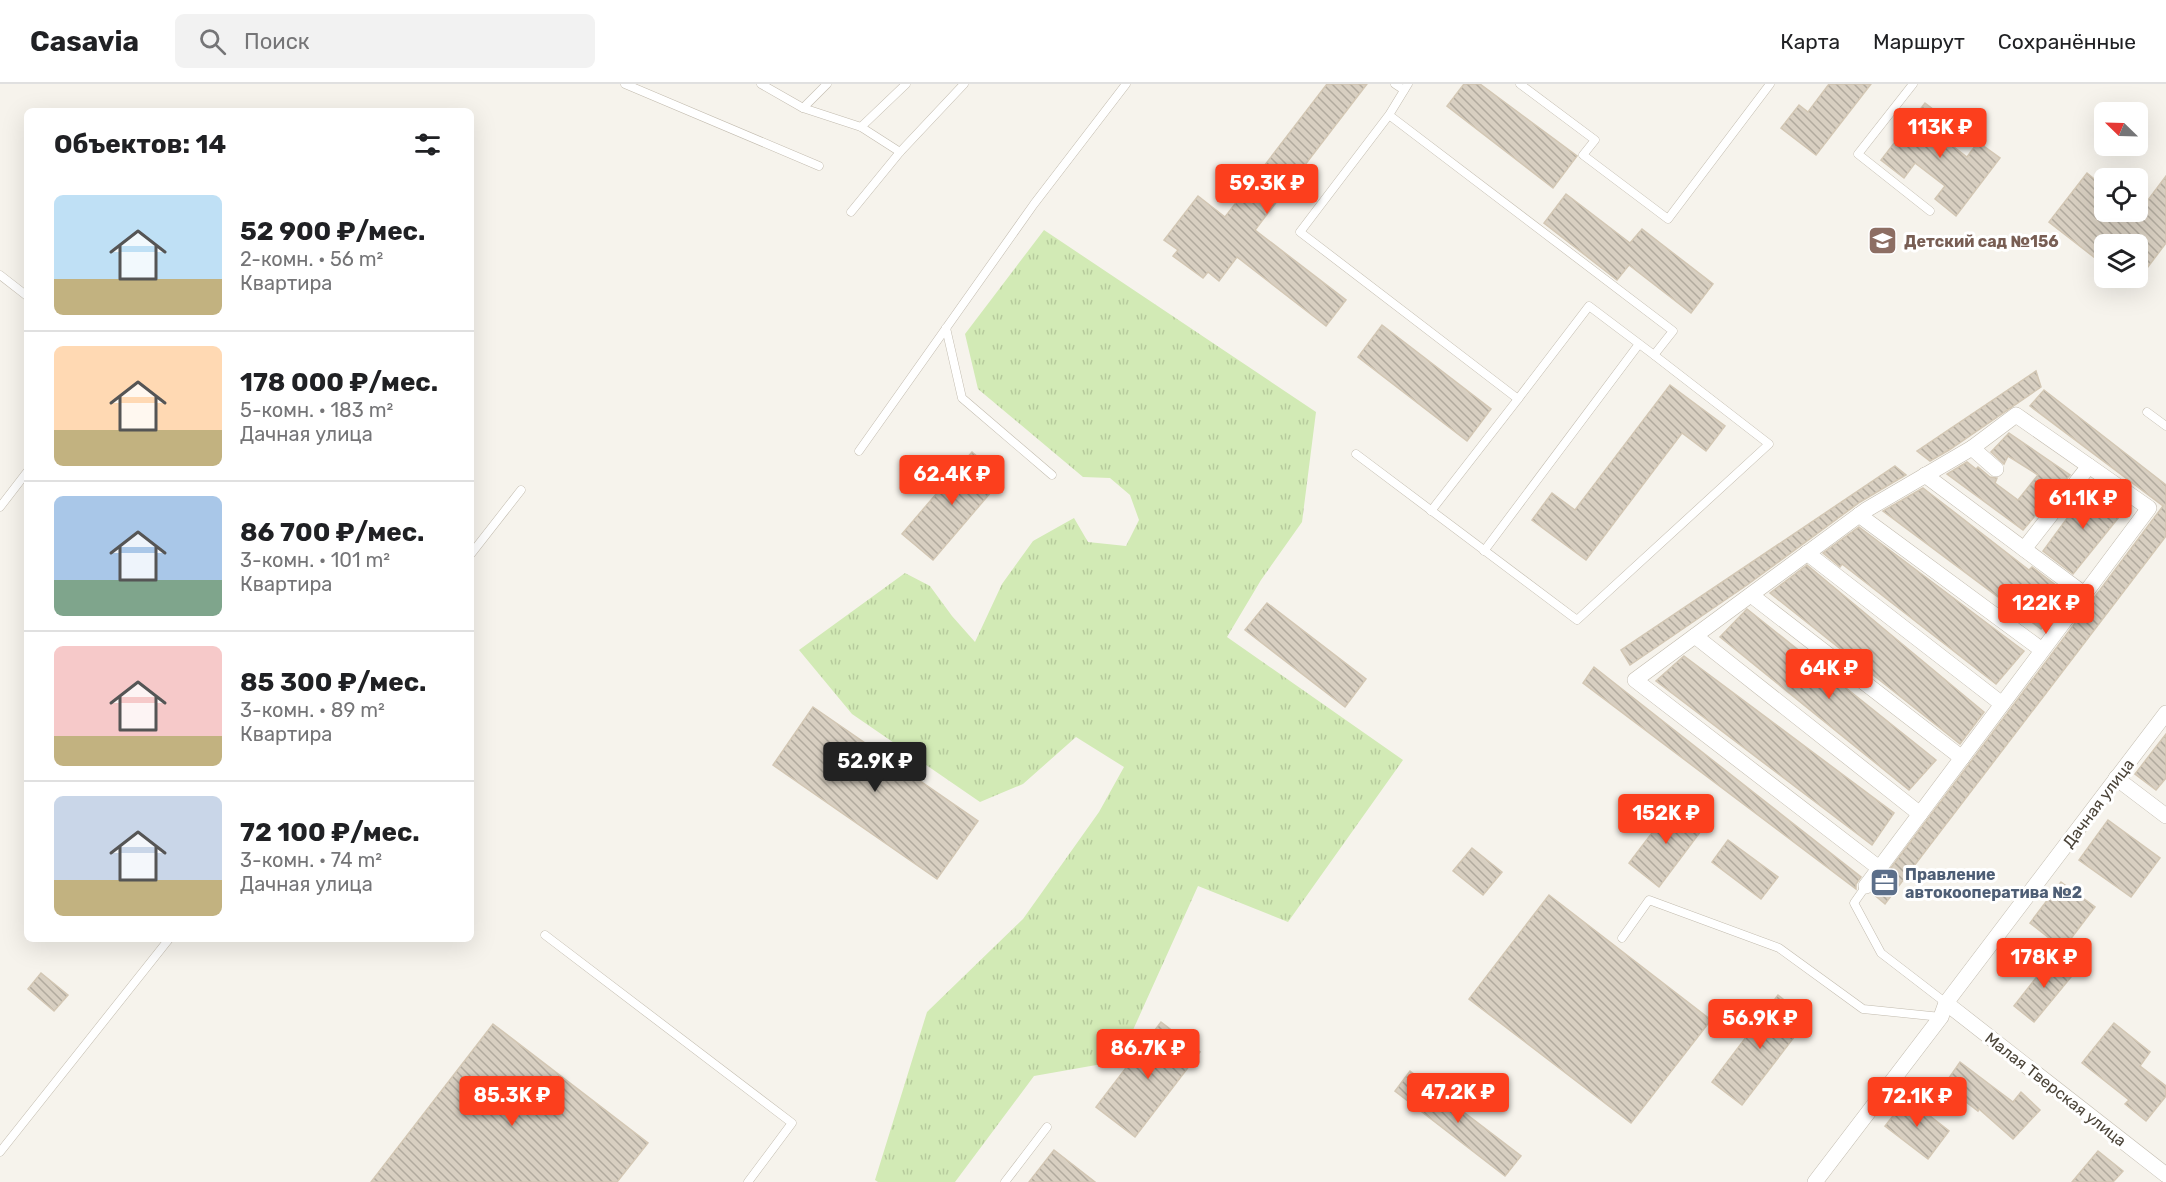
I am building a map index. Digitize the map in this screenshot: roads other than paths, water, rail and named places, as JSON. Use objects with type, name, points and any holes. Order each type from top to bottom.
[{"type":"street","points":[[1866,886],[2149,508],[2016,415],[1972,448],[1859,515],[1635,680],[1879,868]]},
{"type":"street","points":[[1972,448],[1996,469]]},
{"type":"street","points":[[2024,549],[2089,466]]},
{"type":"street","points":[[1925,475],[2084,594]]},
{"type":"street","points":[[1859,515],[2042,650]]},
{"type":"street","points":[[1807,553],[2002,704]]},
{"type":"street","points":[[1751,595],[1962,758]]},
{"type":"street","points":[[1695,636],[1920,814]]},
{"type":"street","name":"Дачная улица","points":[[1815,1182],[2166,713]]},
{"type":"street","points":[[2116,778],[2166,816]]},
{"type":"street","name":"Малая Тверская улица","points":[[1944,1010],[2166,1174]]},
{"type":"lane","points":[[625,84],[819,166]]},
{"type":"lane","points":[[761,84],[802,108],[861,127],[900,152]]},
{"type":"lane","points":[[802,108],[827,84]]},
{"type":"lane","points":[[861,127],[906,84]]},
{"type":"lane","points":[[851,212],[900,152],[964,84]]},
{"type":"lane","points":[[859,451],[1034,204],[1126,84]]},
{"type":"lane","points":[[1395,84],[1406,87],[1389,115],[1300,232],[1518,399]]},
{"type":"lane","points":[[1520,84],[1595,140],[1583,155],[1668,219],[1770,84]]},
{"type":"lane","points":[[1913,84],[1858,154],[1930,211]]},
{"type":"lane","points":[[1389,115],[1673,331],[1654,355]]},
{"type":"lane","points":[[0,275],[24,294]]},
{"type":"lane","points":[[1356,454],[1431,511],[1484,551],[1576,620],[1769,444],[1589,306],[1431,511]]},
{"type":"lane","points":[[946,328],[962,398],[1052,475]]},
{"type":"lane","points":[[1484,551],[1639,344]]},
{"type":"lane","points":[[2147,412],[2166,426]]},
{"type":"lane","points":[[0,507],[24,476]]},
{"type":"lane","points":[[474,550],[521,490]]},
{"type":"lane","points":[[1866,886],[1854,903],[1881,953],[1944,1010]]},
{"type":"lane","points":[[1622,938],[1649,900],[1779,948],[1863,1009],[1944,1010]]},
{"type":"lane","points":[[545,935],[792,1123],[748,1182]]},
{"type":"lane","points":[[0,1152],[167,942]]},
{"type":"lane","points":[[1005,1182],[1047,1127]]},
{"type":"place","name":"Детский сад №156","points":[[1883,241]]},
{"type":"place","name":"Правление автокооператива №2","points":[[1884,883]]}]
